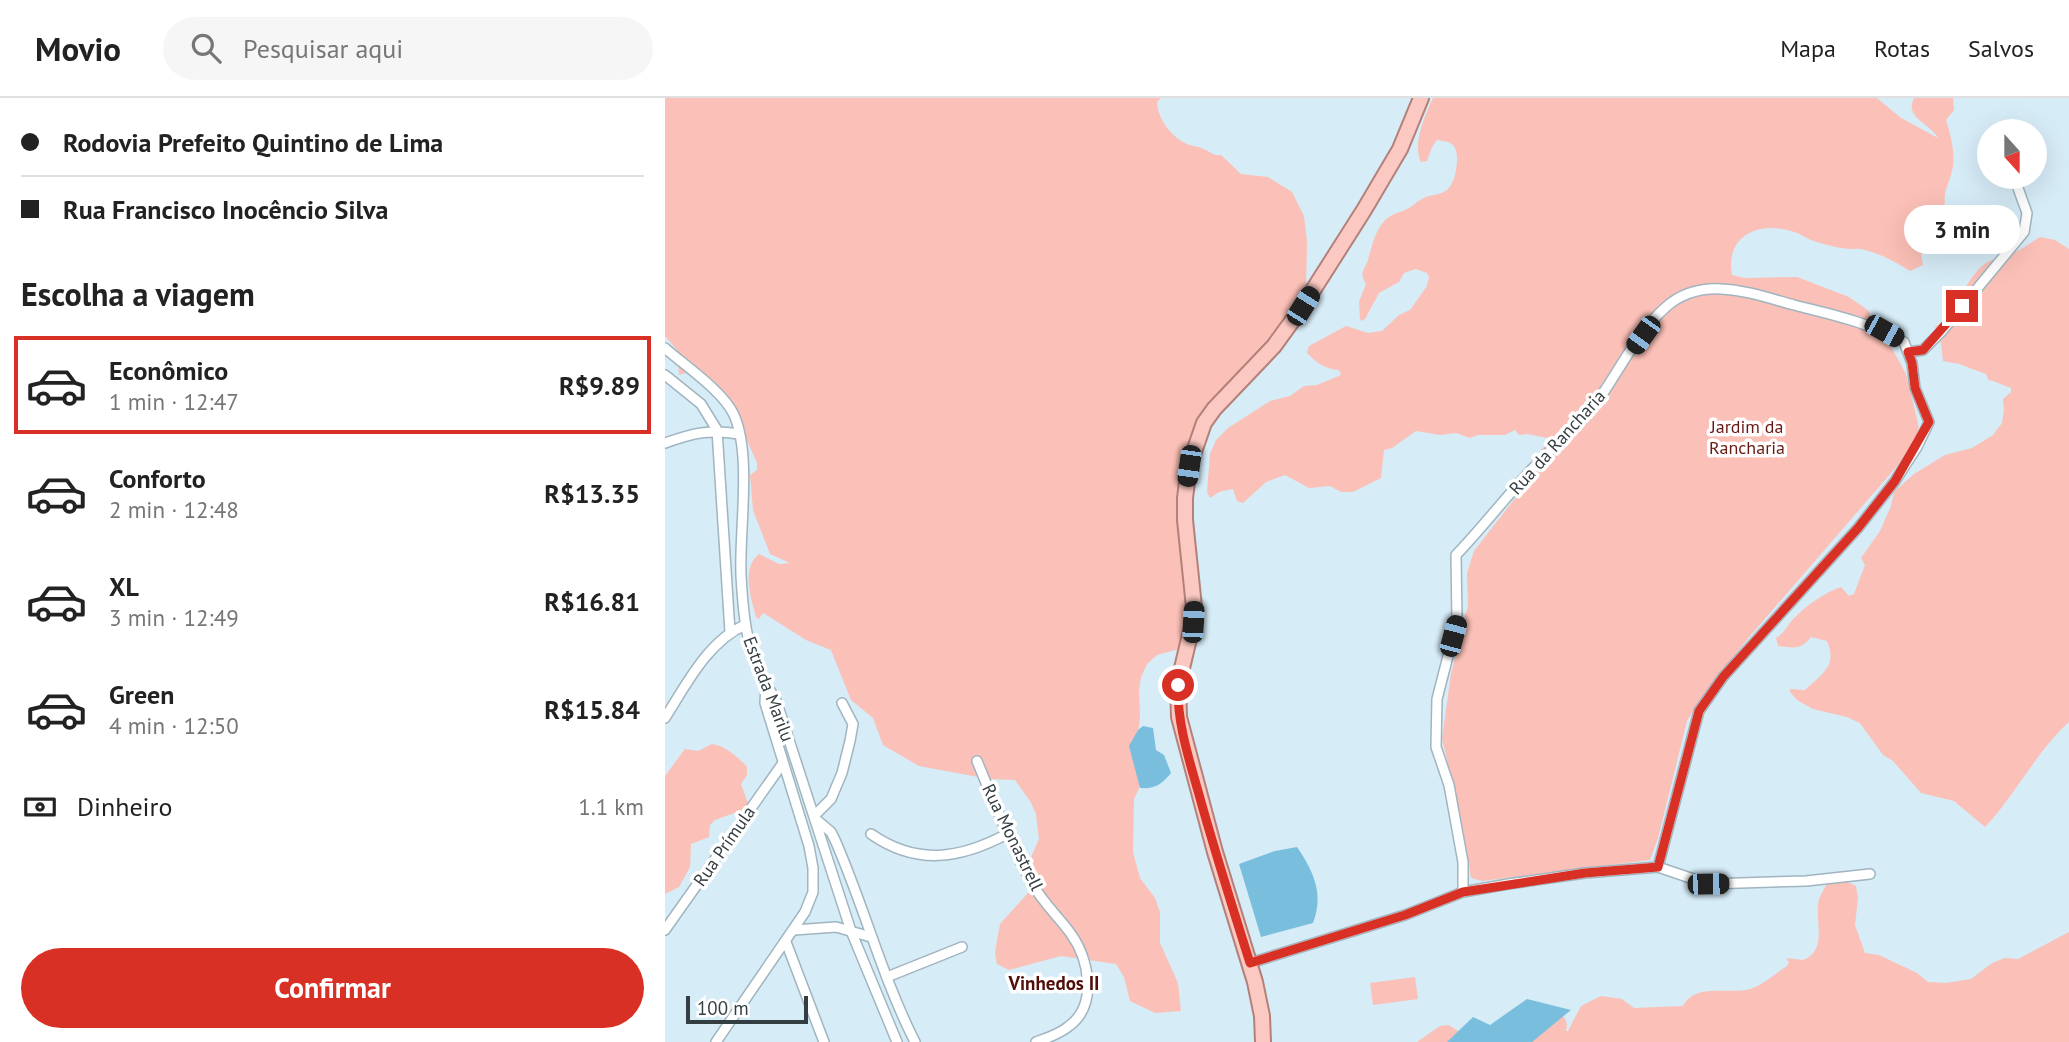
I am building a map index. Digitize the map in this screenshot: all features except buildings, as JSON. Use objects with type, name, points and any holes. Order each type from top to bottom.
[{"type":"main road","points":[[1263,1042],[1262,1016],[1250,963],[1215,852],[1179,717],[1178,685],[1194,607],[1185,520],[1189,466],[1204,423],[1275,346],[1370,200],[1400,149],[1420,98]]},
{"type":"street","points":[[1658,867],[1699,711],[1723,677],[1858,528],[1895,481],[1929,422],[1915,388],[1908,352],[1923,350],[1942,331],[2024,233],[2027,213],[2018,189]]},
{"type":"street","name":"Rua da Rancharia","points":[[1463,892],[1463,862],[1449,785],[1436,747],[1437,699],[1457,621],[1457,555],[1533,468],[1593,408],[1654,320],[1668,305],[1692,292],[1743,290],[1833,313],[1877,327],[1904,342],[1908,352]]},
{"type":"street","name":"Estrada Marilu","points":[[665,348],[728,405],[734,416],[739,434],[743,477],[741,574],[748,641],[777,703],[851,931],[897,1042]]},
{"type":"street","points":[[665,375],[701,404],[717,430],[730,632]]},
{"type":"street","points":[[665,443],[692,433],[717,430],[739,434]]},
{"type":"street","points":[[665,718],[695,673],[730,632],[745,625]]},
{"type":"street","points":[[716,1042],[794,930],[813,892],[809,846],[765,703],[766,684]]},
{"type":"street","points":[[842,703],[853,724],[850,741],[842,773],[831,799],[816,818],[831,832],[835,840],[902,1016],[915,1042]]},
{"type":"street","name":"Rua Monastrell","points":[[977,761],[1007,834],[1033,886],[1072,935],[1088,973],[1080,1016],[1070,1026],[1035,1042]]},
{"type":"street","name":"Rua Prímula","points":[[665,930],[783,763]]},
{"type":"street","points":[[871,834],[905,853],[947,855],[989,843],[1007,834]]},
{"type":"street","points":[[1250,963],[1405,915],[1463,892],[1585,873],[1658,867],[1708,884],[1795,882],[1870,874]]},
{"type":"street","points":[[794,930],[836,927],[871,937]]},
{"type":"street","points":[[786,942],[824,1042]]},
{"type":"street","points":[[887,977],[962,947]]},
{"type":"green space","points":[[665,98],[1161,98],[1157,102],[1160,114],[1166,126],[1180,140],[1221,155],[1241,174],[1268,177],[1292,192],[1304,216],[1307,241],[1306,289],[1274,345],[1215,404],[1191,457],[1191,606],[1183,648],[1157,655],[1147,664],[1139,691],[1137,743],[1140,786],[1134,799],[1133,852],[1140,878],[1155,898],[1160,912],[1160,943],[1178,983],[1181,1011],[1155,1013],[1130,1001],[1124,977],[1116,964],[1061,956],[1009,970],[997,964],[995,952],[1000,924],[1028,893],[1031,879],[1028,864],[1039,839],[1036,814],[1030,801],[1015,780],[989,779],[919,766],[883,745],[873,718],[851,700],[831,650],[806,640],[763,613],[759,619],[756,617],[749,584],[753,560],[759,554],[779,564],[790,563],[770,554],[753,510],[750,475],[757,470],[757,463],[729,400],[715,382],[703,373],[693,371],[679,375],[677,350],[665,336]]},
{"type":"green space","name":"Jardim da Rancharia","points":[[1433,98],[1877,98],[1901,118],[1938,138],[1912,111],[1914,98],[1953,98],[1954,110],[1946,120],[1950,132],[1953,165],[1945,204],[1930,214],[1930,218],[1940,218],[1942,221],[1921,255],[1923,265],[1910,271],[1871,252],[1828,245],[1778,228],[1766,228],[1746,235],[1733,251],[1732,275],[1745,278],[1797,277],[1849,297],[1869,311],[1876,337],[1889,343],[1906,374],[1919,433],[1898,465],[1750,636],[1702,696],[1687,721],[1650,860],[1482,881],[1471,878],[1460,814],[1442,739],[1451,674],[1468,605],[1467,573],[1474,551],[1544,461],[1541,449],[1549,444],[1547,438],[1519,435],[1515,430],[1505,435],[1478,435],[1470,438],[1456,433],[1440,435],[1416,431],[1392,448],[1384,450],[1381,478],[1353,492],[1341,492],[1330,486],[1309,488],[1285,475],[1266,482],[1243,503],[1237,501],[1233,489],[1219,492],[1210,498],[1207,492],[1210,454],[1216,440],[1228,428],[1270,401],[1290,396],[1304,386],[1317,385],[1341,375],[1339,370],[1326,367],[1311,357],[1307,353],[1309,346],[1346,326],[1368,333],[1382,331],[1399,315],[1410,310],[1427,286],[1427,273],[1416,269],[1404,273],[1399,282],[1379,293],[1365,319],[1360,319],[1359,302],[1366,284],[1363,272],[1379,228],[1394,214],[1425,197],[1447,190],[1455,175],[1457,154],[1450,143],[1437,140],[1427,161],[1421,162],[1419,155],[1419,138]]},
{"type":"green space","points":[[2040,237],[2055,240],[2069,249],[2069,722],[2046,747],[1985,827],[1954,801],[1921,793],[1893,761],[1883,755],[1860,723],[1813,709],[1797,700],[1790,692],[1790,689],[1805,690],[1827,669],[1831,657],[1827,641],[1811,637],[1800,646],[1789,647],[1778,646],[1776,638],[1799,613],[1822,596],[1841,587],[1849,596],[1854,594],[1865,565],[1861,558],[1880,531],[1894,492],[1914,474],[1945,455],[1972,448],[1993,435],[2002,423],[2003,399],[2011,392],[2011,388],[1989,381],[1986,374],[1943,361],[1935,327],[1948,315],[1969,281],[1984,264],[2015,252]]},
{"type":"green space","points":[[712,744],[726,749],[747,767],[747,775],[741,784],[749,806],[743,816],[737,812],[715,820],[710,825],[709,837],[691,844],[690,867],[679,887],[665,894],[665,776],[685,749],[698,751]]},
{"type":"green space","points":[[1844,880],[1856,886],[1858,898],[1855,925],[1865,953],[1879,955],[1917,973],[1928,982],[1946,983],[1971,979],[1992,963],[2005,958],[2018,959],[2069,932],[2069,1042],[1529,1042],[1560,1013],[1566,1021],[1568,1031],[1581,1006],[1601,996],[1622,999],[1634,1008],[1683,1006],[1696,994],[1750,989],[1759,985],[1787,966],[1789,962],[1786,958],[1803,960],[1815,950],[1819,936],[1820,898],[1826,885]]},
{"type":"green space","points":[[1415,977],[1418,999],[1373,1005],[1370,983]]},
{"type":"green space","points":[[1449,1025],[1474,1042],[1417,1042],[1440,1026]]},
{"type":"water","points":[[1143,726],[1153,728],[1156,750],[1164,755],[1171,773],[1154,787],[1140,788],[1129,746]]},
{"type":"water","points":[[1297,847],[1312,874],[1317,893],[1318,902],[1313,923],[1261,937],[1239,864],[1275,851]]},
{"type":"water","points":[[1527,999],[1571,1010],[1532,1042],[1447,1042],[1473,1017],[1490,1025]]},
{"type":"district","name":"Vinhedos II","points":[[1054,983]]},
{"type":"route","points":[[1178,685],[1179,717],[1186,748],[1250,963],[1405,915],[1463,892],[1585,873],[1658,867],[1699,711],[1723,677],[1858,528],[1895,481],[1929,422],[1915,388],[1908,352],[1923,350],[1962,306]]}]
